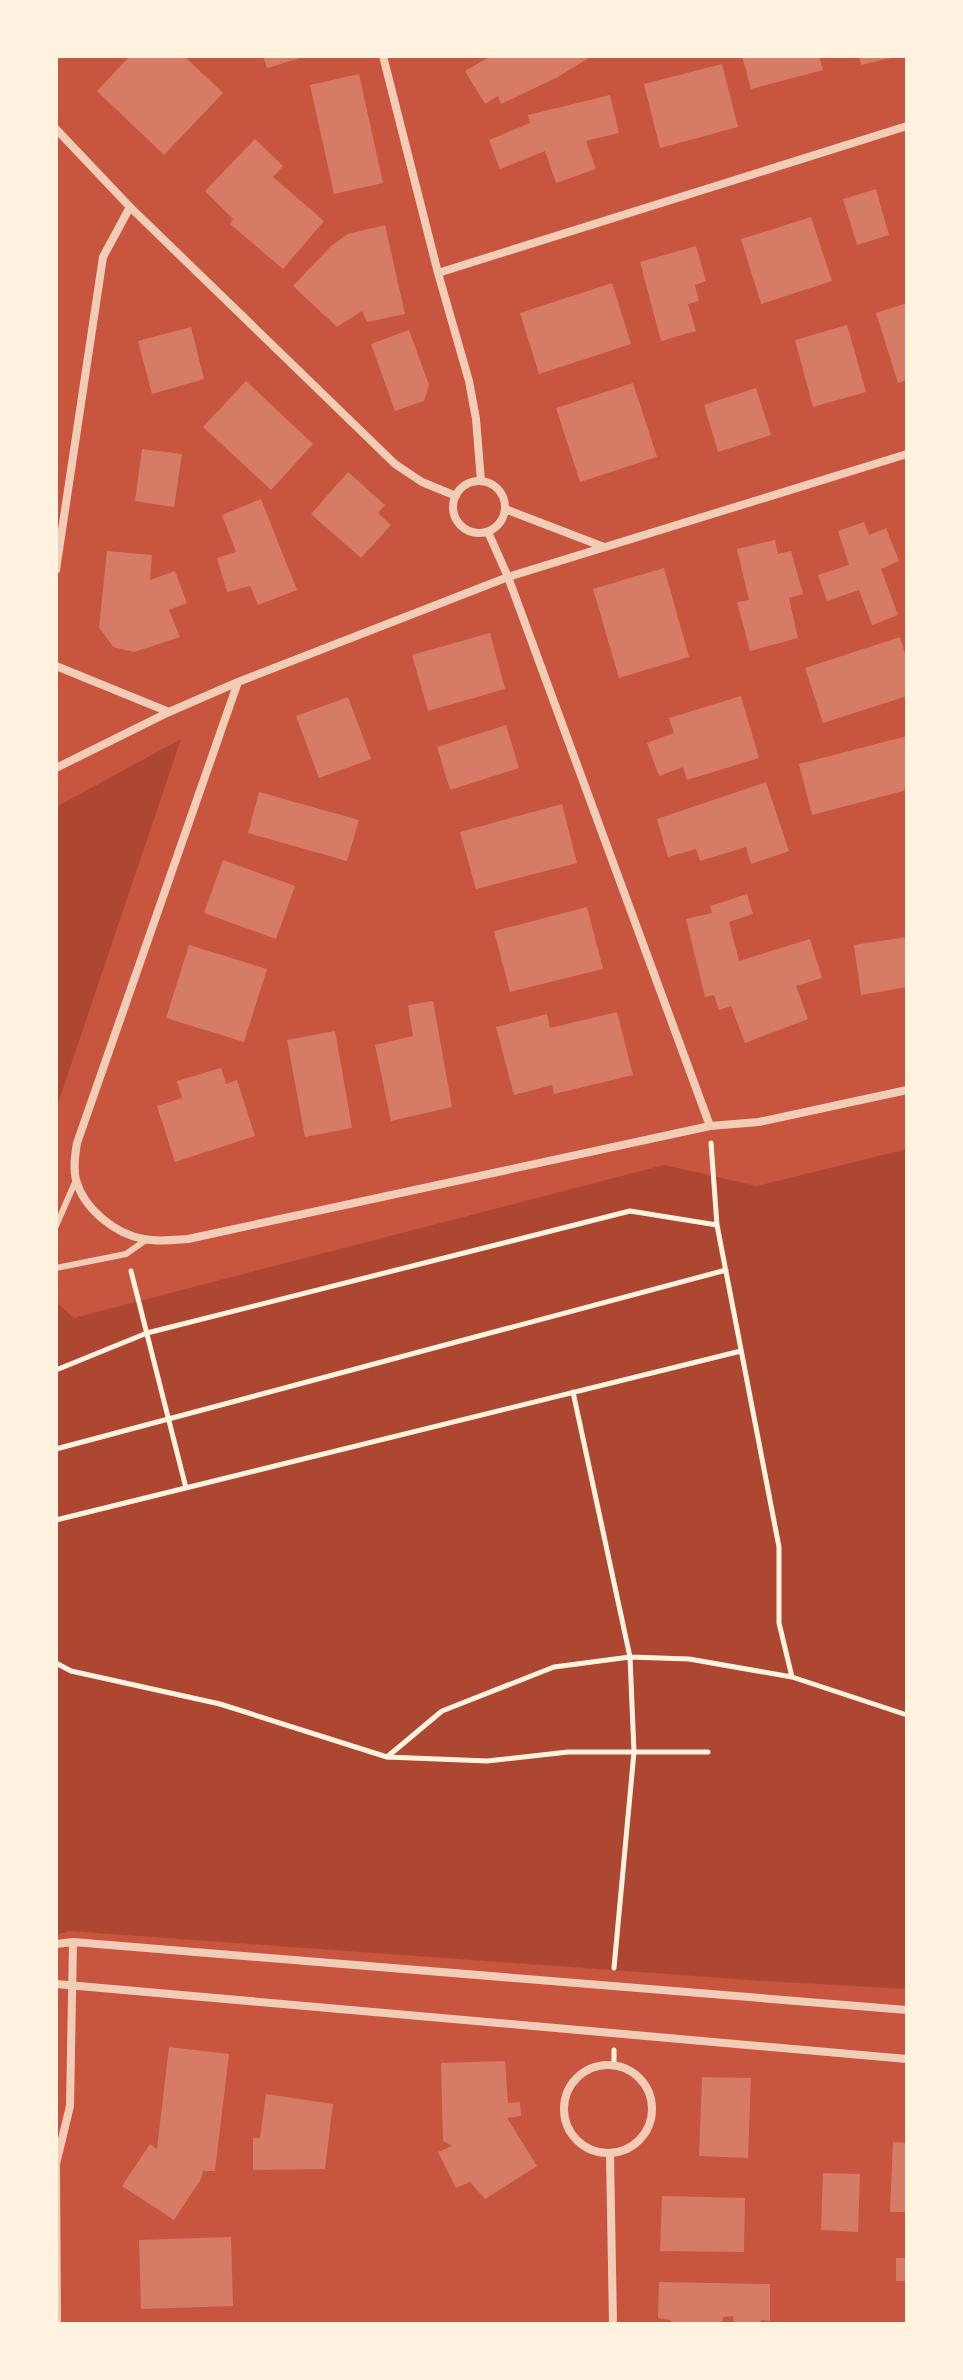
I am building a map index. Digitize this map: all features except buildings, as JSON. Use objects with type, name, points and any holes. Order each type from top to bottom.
[{"type":"street","points":[[386,58],[438,273],[469,381],[476,419],[481,481]]},
{"type":"street","points":[[438,273],[907,126]]},
{"type":"street","points":[[56,129],[130,207],[395,464],[422,482],[456,496]]},
{"type":"street","points":[[56,570],[103,257],[130,207]]},
{"type":"street","points":[[56,768],[238,682],[508,577],[907,456]]},
{"type":"street","points":[[481,481],[499,490],[505,509],[497,527],[478,533],[460,525],[453,506],[462,488],[481,481]]},
{"type":"street","points":[[505,509],[604,547]]},
{"type":"street","points":[[488,532],[508,577],[710,1126]]},
{"type":"street","points":[[56,666],[169,712]]},
{"type":"street","points":[[238,682],[77,1143],[74,1164],[76,1180],[93,1209],[110,1225],[130,1236],[146,1240],[188,1239],[710,1126],[759,1122],[907,1090]]},
{"type":"street","points":[[57,2324],[56,2164],[70,2106],[73,1942]]},
{"type":"street","points":[[56,1944],[73,1942],[907,2010]]},
{"type":"street","points":[[56,1984],[907,2059]]},
{"type":"street","points":[[599,2065],[628,2069],[639,2078],[652,2104],[646,2131],[637,2143],[610,2154],[583,2146],[565,2122],[563,2108],[566,2093],[574,2081],[585,2071],[599,2065]]},
{"type":"street","points":[[610,2154],[613,2324]]},
{"type":"lane","points":[[56,1226],[76,1180]]},
{"type":"lane","points":[[56,1268],[126,1254],[146,1240]]},
{"type":"path","points":[[710,1126],[717,1225],[779,1547],[779,1623],[792,1677]]},
{"type":"path","points":[[56,1370],[147,1333],[630,1211],[717,1225]]},
{"type":"path","points":[[126,1254],[186,1488]]},
{"type":"path","points":[[56,1449],[726,1270]]},
{"type":"path","points":[[56,1520],[741,1351]]},
{"type":"path","points":[[573,1392],[630,1657],[634,1752],[612,1984]]},
{"type":"path","points":[[387,1757],[442,1711],[554,1667],[630,1657],[689,1659],[792,1677],[907,1715]]},
{"type":"path","points":[[56,1663],[71,1671],[220,1704],[387,1757],[487,1761],[568,1752],[708,1752]]},
{"type":"shaded area","points":[[181,739],[56,1109],[56,807]]},
{"type":"shaded area","points":[[907,1149],[907,1989],[69,1931],[56,1935],[56,1302],[74,1318],[664,1165],[757,1186]]}]
